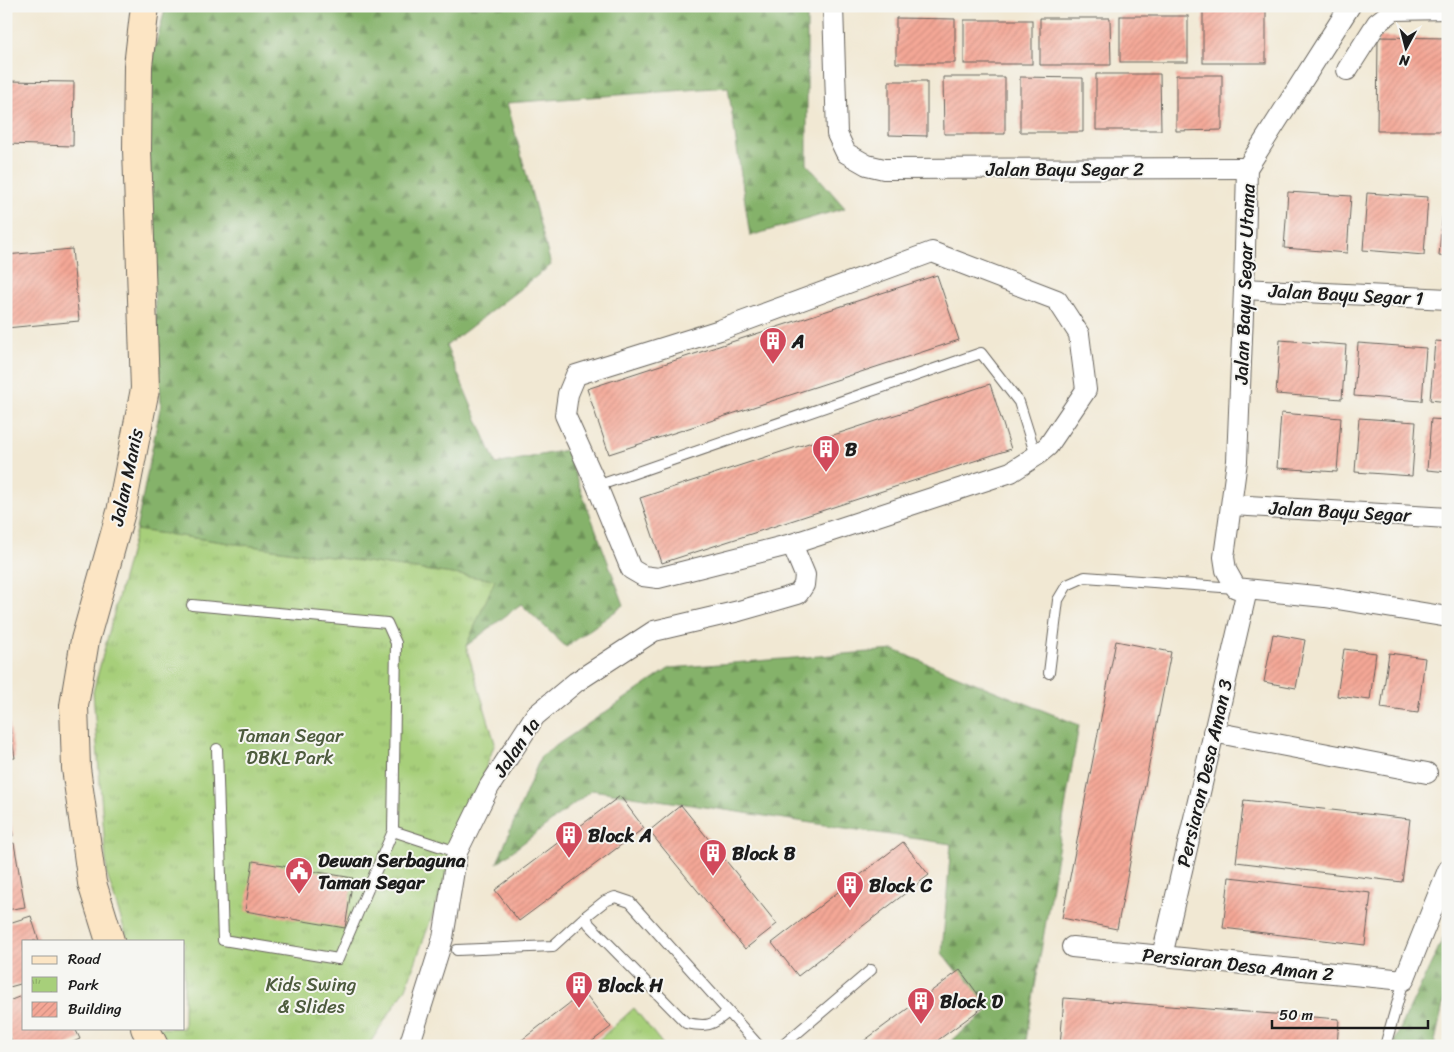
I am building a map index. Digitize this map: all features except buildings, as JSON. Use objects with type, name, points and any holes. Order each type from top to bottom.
[{"type":"street","name":"Jalan Manis","points":[[110,940],[92,883],[76,768],[74,706],[85,640],[121,512],[145,389],[137,149],[138,66],[145,6]]},
{"type":"street","name":"Jalan Bayu Segar 2","points":[[833,6],[837,134],[846,153],[867,165],[884,169],[1247,168]]},
{"type":"street","name":"Jalan Bayu Segar Utama","points":[[1242,589],[1226,570],[1224,557],[1237,461],[1247,168],[1350,6]]},
{"type":"street","points":[[1346,70],[1378,23],[1394,10],[1448,9]]},
{"type":"street","points":[[932,252],[1057,300],[1079,334],[1086,390],[1048,446],[1036,456],[1010,472],[792,544],[658,578],[643,576],[630,569],[597,486],[565,415],[568,394],[576,375],[720,330],[932,252]]},
{"type":"street","name":"Jalan Bayu Segar 1","points":[[1244,289],[1448,299]]},
{"type":"street","name":"Jalan Bayu Segar","points":[[1232,506],[1448,518]]},
{"type":"street","name":"Jalan 1a","points":[[409,1046],[443,938],[458,852],[489,787],[534,716],[576,682],[654,631],[739,611],[798,594],[804,585],[805,575],[792,544]]},
{"type":"street","points":[[1242,589],[1325,597],[1448,617]]},
{"type":"street","name":"Persiaran Desa Aman 3","points":[[1162,956],[1213,732],[1242,589]]},
{"type":"street","points":[[1213,732],[1427,773]]},
{"type":"street","points":[[1404,980],[1448,870]]},
{"type":"street","name":"Persiaran Desa Aman 2","points":[[1072,947],[1404,980]]},
{"type":"street","points":[[146,1030],[154,1046]]},
{"type":"lane","points":[[597,486],[981,353],[1020,402],[1036,456]]},
{"type":"lane","points":[[1049,673],[1058,600],[1067,585],[1085,577],[1242,589]]},
{"type":"lane","points":[[192,605],[387,623],[396,643],[393,832],[338,958],[223,940],[217,749]]},
{"type":"lane","points":[[393,832],[458,852]]},
{"type":"lane","points":[[457,950],[553,946],[586,916],[606,901],[615,897],[630,902],[759,1046]]},
{"type":"lane","points":[[586,916],[589,924],[686,1023],[700,1026],[715,1023],[728,1012]]},
{"type":"lane","points":[[782,1046],[871,970]]},
{"type":"lane","points":[[1385,1046],[1404,980]]},
{"type":"green space","points":[[166,6],[807,6],[807,164],[845,208],[750,236],[728,87],[507,103],[551,265],[446,346],[496,464],[566,450],[624,605],[566,647],[521,604],[466,646],[494,580],[136,530],[161,404],[142,95]]},
{"type":"green space","name":"Taman Segar DBKL Park","points":[[136,530],[495,580],[466,646],[495,743],[406,988],[368,1046],[168,1046],[157,1030],[185,1030],[185,940],[128,940],[107,875],[93,692]]},
{"type":"green space","points":[[894,650],[1079,725],[1025,1046],[945,1046],[988,1011],[942,953],[951,844],[592,790],[497,863],[541,756],[670,668]]},
{"type":"green space","points":[[1448,928],[1448,982],[1434,1046],[1392,1046]]},
{"type":"green space","points":[[634,1008],[664,1046],[592,1046]]},
{"type":"place","name":"A","points":[[773,365]]},
{"type":"place","name":"B","points":[[826,473]]},
{"type":"place","name":"Block A","points":[[569,859]]},
{"type":"place","name":"Block B","points":[[713,877]]},
{"type":"place","name":"Dewan Serbaguna Taman Segar","points":[[299,895]]},
{"type":"place","name":"Block C","points":[[850,909]]},
{"type":"place","name":"Block H","points":[[579,1009]]},
{"type":"place","name":"Block D","points":[[921,1025]]},
{"type":"park label","name":"Kids Swing & Slides","points":[[311,995]]}]
